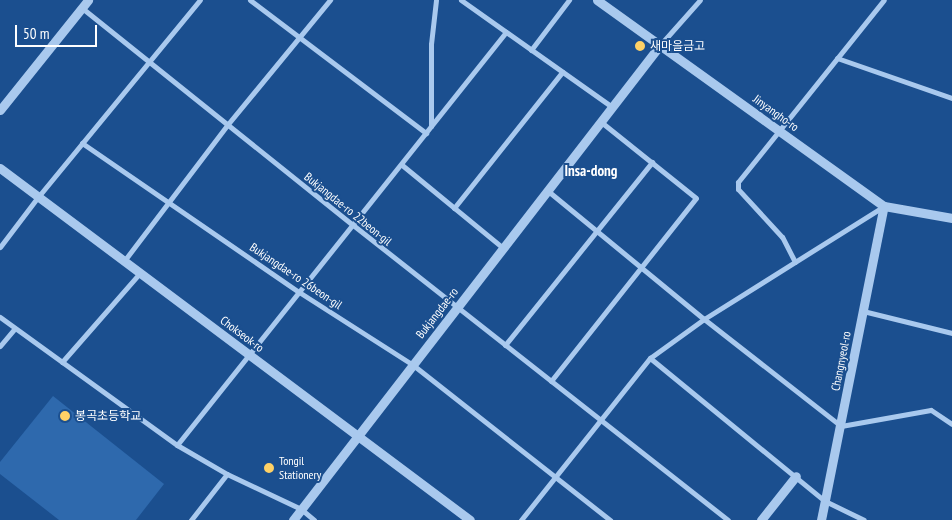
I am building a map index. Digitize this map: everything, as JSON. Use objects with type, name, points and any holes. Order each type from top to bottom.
[{"type":"street","points":[[0,110],[88,0]]},
{"type":"street","points":[[0,247],[38,197],[200,0]]},
{"type":"street","points":[[250,0],[300,36],[426,134]]},
{"type":"street","points":[[124,261],[228,124],[330,0]]},
{"type":"street","points":[[431,126],[431,44],[436,0]]},
{"type":"street","points":[[461,0],[612,107]]},
{"type":"street","points":[[531,50],[569,0]]},
{"type":"street","name":"Jinyangho-ro","points":[[597,0],[884,206],[952,218]]},
{"type":"street","points":[[660,45],[700,0]]},
{"type":"street","points":[[795,262],[782,237],[738,189],[738,182],[884,0]]},
{"type":"street","name":"Bukjangdae-ro 22beon-gil","points":[[82,8],[353,226],[728,520]]},
{"type":"street","points":[[177,445],[248,354],[402,165],[506,32]]},
{"type":"street","name":"Bukjangdae-ro","points":[[293,520],[660,45]]},
{"type":"street","points":[[836,58],[952,98]]},
{"type":"street","points":[[454,208],[562,72]]},
{"type":"street","points":[[551,381],[696,198],[601,122]]},
{"type":"street","name":"Bukjangdae-ro 26beon-gil","points":[[82,143],[299,292],[413,365],[610,520]]},
{"type":"street","points":[[505,345],[652,162]]},
{"type":"street","points":[[402,165],[503,248]]},
{"type":"street","name":"Chokseok-ro","points":[[0,168],[470,520]]},
{"type":"street","points":[[548,191],[841,426],[931,410],[952,424]]},
{"type":"street","points":[[521,520],[650,358],[704,318],[884,206]]},
{"type":"street","name":"Changnyeol-ro","points":[[821,520],[884,206]]},
{"type":"street","points":[[62,362],[140,273]]},
{"type":"street","points":[[863,311],[952,333]]},
{"type":"street","points":[[0,317],[177,445],[227,474],[301,510],[314,520]]},
{"type":"street","points":[[0,346],[15,328]]},
{"type":"street","points":[[650,358],[825,501],[864,520]]},
{"type":"street","points":[[191,520],[227,474]]},
{"type":"street","points":[[762,520],[796,476]]},
{"type":"shaded area","points":[[53,396],[164,484],[136,520],[59,520],[0,474],[0,462]]},
{"type":"place","name":"새마을금고","points":[[640,46]]},
{"type":"place","name":"봉곡초등학교","points":[[65,416]]},
{"type":"place","name":"Tongil Stationery","points":[[269,468]]},
{"type":"district","name":"Insa-dong","points":[[591,171]]}]
